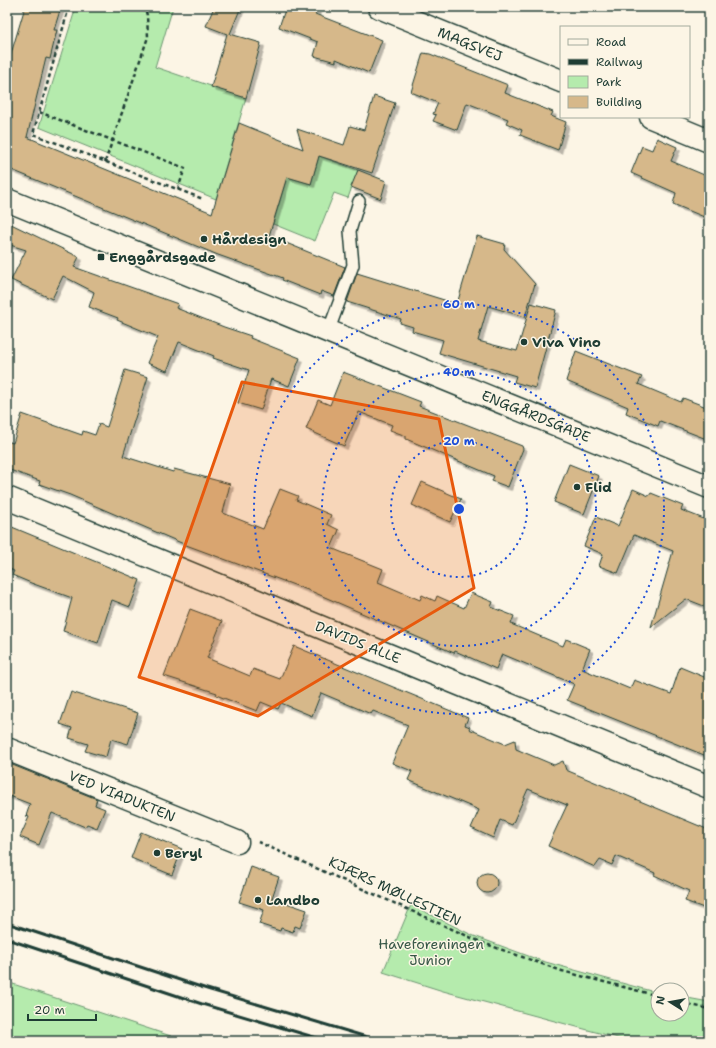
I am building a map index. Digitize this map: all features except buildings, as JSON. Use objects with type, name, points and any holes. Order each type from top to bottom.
[{"type":"street","name":"MAGSVEJ","points":[[379,7],[560,81]]},
{"type":"street","points":[[653,118],[709,141]]},
{"type":"street","name":"ENGGÅRDSGADE","points":[[7,200],[709,487]]},
{"type":"street","name":"DAVIDS ALLE","points":[[7,498],[709,787]]},
{"type":"street","name":"VED VIADUKTEN","points":[[7,749],[245,841]]},
{"type":"lane","points":[[328,332],[353,265],[350,230],[359,201]]},
{"type":"path","points":[[69,7],[33,134],[203,199]]},
{"type":"path","points":[[106,162],[148,37],[148,15],[144,7]]},
{"type":"path","points":[[39,112],[185,168],[178,189]]},
{"type":"path","name":"KJÆRS MØLLESTIEN","points":[[245,841],[483,943],[562,971],[650,994]]},
{"type":"path","points":[[690,1005],[709,1009]]},
{"type":"highlighted area","points":[[242,382],[439,419],[474,588],[258,716],[139,677]]},
{"type":"green space","points":[[76,7],[173,7],[155,67],[246,98],[216,199],[39,127]]},
{"type":"green space","points":[[319,156],[358,170],[348,198],[334,193],[315,241],[273,224],[287,177],[311,184]]},
{"type":"green space","name":"Haveforeningen Junior","points":[[411,905],[474,936],[542,961],[650,991],[650,1022],[690,1022],[690,998],[709,1002],[709,1041],[629,1041],[443,991],[383,972]]},
{"type":"green space","points":[[7,982],[186,1041],[7,1041]]},
{"type":"railway","points":[[7,923],[207,989],[380,1041]]},
{"type":"railway","points":[[7,939],[202,1004],[327,1041]]},
{"type":"place","name":"Hårdesign","points":[[204,239]]},
{"type":"place","name":"Enggårdsgade","points":[[101,257]]},
{"type":"place","name":"Viva Vino","points":[[524,342]]},
{"type":"place","name":"Flid","points":[[577,487]]},
{"type":"place","name":"Beryl","points":[[157,853]]},
{"type":"place","name":"Landbo","points":[[258,900]]}]
